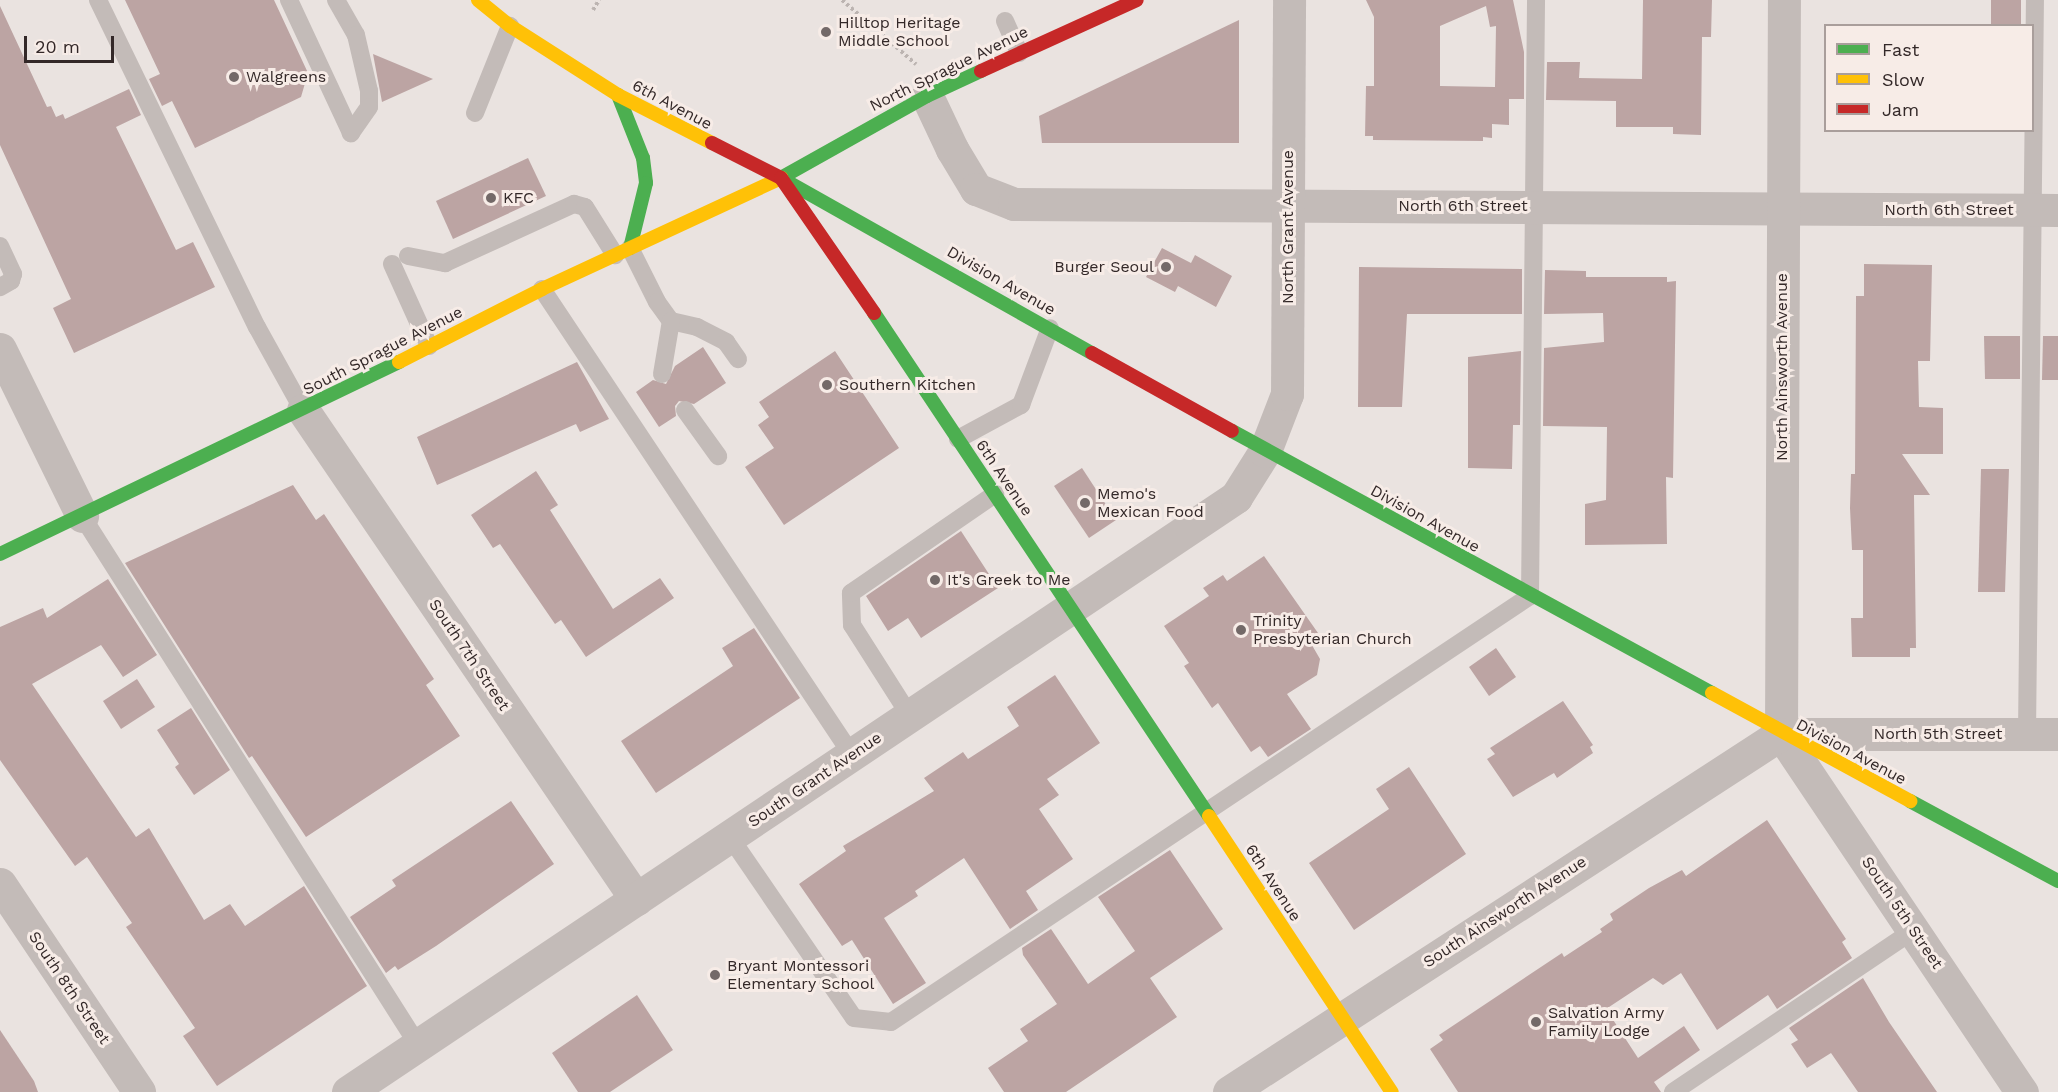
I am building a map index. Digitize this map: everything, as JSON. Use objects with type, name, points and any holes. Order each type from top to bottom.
[{"type":"main road","name":"6th Avenue","points":[[478,0],[510,26],[618,95],[781,178],[995,494],[1392,1092]]},
{"type":"main road","name":"North Sprague Avenue","points":[[781,178],[927,96],[1019,53],[1108,5],[1137,0]]},
{"type":"main road","points":[[618,95],[643,158],[646,183],[623,251]]},
{"type":"main road","name":"South Sprague Avenue","points":[[0,554],[303,410],[542,289],[781,178]]},
{"type":"main road","name":"Division Avenue","points":[[781,178],[1265,451],[1781,734],[2058,881]]},
{"type":"street","name":"North Grant Avenue","points":[[1265,451],[1287,394],[1289,0]]},
{"type":"street","name":"North Ainsworth Avenue","points":[[1781,734],[1784,0]]},
{"type":"street","name":"North 6th Street","points":[[927,96],[952,149],[976,189],[1014,204],[2045,210]]},
{"type":"street","points":[[0,349],[82,516]]},
{"type":"street","name":"South 7th Street","points":[[303,410],[636,899]]},
{"type":"street","name":"South Grant Avenue","points":[[348,1092],[1236,497],[1265,451]]},
{"type":"street","name":"North 5th Street","points":[[1781,734],[2043,734]]},
{"type":"street","name":"South 5th Street","points":[[1781,734],[2022,1092]]},
{"type":"street","name":"South Ainsworth Avenue","points":[[1229,1092],[1341,1017],[1781,734]]},
{"type":"street","name":"South 8th Street","points":[[0,884],[139,1092]]},
{"type":"lane","points":[[98,0],[252,317],[303,410]]},
{"type":"lane","points":[[289,0],[351,133],[369,106],[369,91],[356,35],[336,0]]},
{"type":"lane","points":[[730,837],[854,1017],[891,1022],[1530,596],[1536,0]]},
{"type":"lane","points":[[2034,0],[2045,210],[2043,734]]},
{"type":"lane","points":[[1005,21],[1019,53]]},
{"type":"lane","points":[[475,113],[510,26]]},
{"type":"lane","points":[[429,346],[400,260],[445,263],[574,204],[585,207],[623,251],[671,321],[697,327],[726,342],[738,358]]},
{"type":"lane","points":[[0,246],[13,274],[11,281],[0,288]]},
{"type":"lane","points":[[542,289],[852,755]]},
{"type":"lane","points":[[662,374],[671,321]]},
{"type":"lane","points":[[958,439],[1021,405],[1050,328]]},
{"type":"lane","points":[[685,410],[718,456]]},
{"type":"lane","points":[[910,716],[852,625],[851,593],[995,494]]},
{"type":"lane","points":[[82,516],[418,1045]]},
{"type":"lane","points":[[1673,1092],[1913,931]]},
{"type":"path","points":[[593,10],[598,0]]},
{"type":"path","points":[[842,0],[916,64]]},
{"type":"building","name":"Walgreens","points":[[125,0],[274,0],[308,73],[301,97],[195,148],[172,101],[162,106],[149,79],[160,74]]},
{"type":"building","points":[[1366,0],[1513,0],[1524,52],[1524,99],[1509,99],[1509,125],[1492,124],[1492,138],[1483,137],[1483,141],[1373,140],[1373,136],[1365,136],[1366,86],[1374,86],[1374,17]],"holes":[[[1486,6],[1490,27],[1496,26],[1495,87],[1440,86],[1440,26]]]},
{"type":"building","points":[[1643,0],[1712,0],[1711,37],[1702,37],[1701,135],[1673,134],[1673,127],[1616,127],[1616,101],[1546,100],[1547,62],[1580,62],[1579,78],[1642,79]]},
{"type":"building","points":[[1991,0],[2021,0],[2021,24],[1991,24]]},
{"type":"building","points":[[0,6],[47,107],[51,106],[56,117],[63,114],[65,119],[129,89],[141,115],[116,127],[176,250],[193,242],[215,287],[74,353],[53,308],[71,299],[0,145]]},
{"type":"building","points":[[1239,20],[1239,143],[1042,143],[1039,116]]},
{"type":"building","points":[[373,54],[433,79],[382,102]]},
{"type":"building","name":"KFC","points":[[528,158],[546,196],[453,239],[436,201]]},
{"type":"building","points":[[1162,248],[1191,263],[1195,255],[1232,276],[1216,307],[1178,286],[1175,292],[1146,277]]},
{"type":"building","points":[[1864,264],[1932,265],[1930,361],[1918,361],[1919,407],[1943,408],[1943,454],[1902,454],[1930,495],[1914,495],[1916,648],[1910,648],[1910,657],[1852,657],[1851,618],[1863,618],[1863,550],[1852,550],[1850,508],[1851,474],[1855,474],[1856,296],[1864,296]]},
{"type":"building","points":[[1359,267],[1522,269],[1522,314],[1407,314],[1402,407],[1358,407]]},
{"type":"building","points":[[1545,270],[1586,271],[1586,277],[1667,277],[1667,282],[1676,281],[1673,478],[1666,477],[1667,544],[1585,545],[1585,504],[1606,500],[1607,427],[1543,426],[1544,348],[1604,342],[1603,313],[1544,314]]},
{"type":"building","points":[[1984,336],[2020,336],[2020,379],[1985,379]]},
{"type":"building","points":[[2043,336],[2058,336],[2058,380],[2042,380]]},
{"type":"building","points":[[703,347],[726,383],[694,404],[679,401],[675,406],[676,416],[659,427],[636,392],[653,380],[666,384],[675,366]]},
{"type":"building","points":[[835,351],[899,448],[784,525],[745,467],[774,448],[758,425],[769,417],[759,402]]},
{"type":"building","points":[[1521,351],[1520,425],[1513,425],[1512,469],[1468,468],[1468,357]]},
{"type":"building","points":[[577,362],[609,419],[580,432],[576,424],[437,485],[417,437]]},
{"type":"building","name":"Memo's Mexican Food","points":[[1082,468],[1116,520],[1089,538],[1054,486]]},
{"type":"building","points":[[1981,469],[2009,469],[2005,592],[1978,592]]},
{"type":"building","points":[[536,471],[558,505],[550,510],[613,609],[660,578],[674,598],[586,657],[561,620],[555,624],[500,544],[493,548],[471,515]]},
{"type":"building","points":[[293,485],[316,520],[324,514],[434,679],[426,685],[460,736],[306,837],[252,756],[249,758],[125,563]]},
{"type":"building","name":"It's Greek to Me","points":[[961,531],[998,588],[921,638],[908,618],[888,631],[866,596]]},
{"type":"building","name":"Trinity Presbyterian Church","points":[[1264,556],[1318,633],[1309,640],[1320,659],[1317,675],[1287,694],[1311,729],[1268,757],[1260,746],[1251,752],[1218,703],[1212,708],[1184,666],[1189,663],[1164,626],[1209,596],[1203,588],[1223,575],[1227,581]]},
{"type":"building","points":[[108,579],[157,655],[123,677],[101,645],[32,684],[136,837],[149,828],[204,920],[230,904],[245,926],[304,886],[367,986],[217,1086],[183,1036],[195,1028],[126,927],[132,923],[87,857],[75,866],[0,760],[0,627],[43,608],[47,618]]},
{"type":"building","points":[[754,628],[800,698],[656,793],[621,741],[733,666],[722,648]]},
{"type":"building","points":[[1496,648],[1516,677],[1489,696],[1469,667]]},
{"type":"building","points":[[1055,675],[1100,743],[1047,779],[1059,795],[1039,809],[1073,859],[1026,891],[1038,910],[1010,929],[964,858],[915,891],[918,896],[884,918],[926,983],[893,1004],[852,940],[842,946],[799,884],[846,851],[843,846],[934,791],[924,778],[963,752],[968,759],[1019,726],[1007,707]]},
{"type":"building","points":[[137,679],[155,707],[121,729],[103,701]]},
{"type":"building","points":[[1563,701],[1593,745],[1590,747],[1593,753],[1557,778],[1554,773],[1513,797],[1487,759],[1495,754],[1490,748]]},
{"type":"building","points":[[191,708],[230,770],[194,795],[175,767],[179,764],[157,730]]},
{"type":"building","points":[[1409,767],[1466,854],[1354,930],[1309,863],[1389,809],[1376,789]]},
{"type":"building","points":[[511,801],[554,864],[436,946],[398,970],[395,966],[386,973],[350,917],[396,886],[392,880]]},
{"type":"building","points":[[1767,820],[1846,939],[1842,942],[1852,958],[1777,1009],[1768,995],[1717,1030],[1681,973],[1663,985],[1653,978],[1606,1009],[1638,1058],[1684,1026],[1700,1050],[1654,1082],[1661,1092],[1458,1092],[1430,1049],[1443,1040],[1439,1035],[1562,953],[1564,957],[1602,932],[1600,929],[1613,920],[1610,914],[1649,888],[1682,870],[1686,876]]},
{"type":"building","points":[[1170,850],[1223,929],[1150,978],[1177,1017],[1066,1092],[1004,1092],[988,1068],[1028,1041],[1020,1029],[1057,1004],[1023,955],[1022,948],[1051,929],[1088,984],[1135,951],[1098,897]]},
{"type":"building","points":[[1863,978],[1889,1022],[1937,1092],[1858,1092],[1831,1053],[1807,1068],[1791,1044],[1798,1040],[1789,1028]]},
{"type":"building","points":[[637,995],[673,1050],[610,1092],[578,1092],[552,1053]]},
{"type":"building","points":[[0,1030],[34,1081],[38,1092],[0,1092]]},
{"type":"traffic: fast","points":[[981,71],[927,96],[781,178],[1092,353]]},
{"type":"traffic: fast","points":[[618,95],[643,158],[646,183],[630,248]]},
{"type":"traffic: fast","points":[[874,313],[1209,816]]},
{"type":"traffic: fast","points":[[0,554],[399,362]]},
{"type":"traffic: fast","points":[[1232,431],[1712,693]]},
{"type":"traffic: fast","points":[[1910,801],[2058,881]]},
{"type":"traffic: slow","points":[[478,0],[510,26],[618,95],[712,143]]},
{"type":"traffic: slow","points":[[399,362],[542,289],[781,178]]},
{"type":"traffic: slow","points":[[1712,693],[1910,801]]},
{"type":"traffic: slow","points":[[1209,816],[1392,1092]]},
{"type":"traffic: jam","points":[[981,71],[1137,0]]},
{"type":"traffic: jam","points":[[712,143],[781,178],[874,313]]},
{"type":"traffic: jam","points":[[1092,353],[1232,431]]},
{"type":"place","name":"Hilltop Heritage Middle School","points":[[826,32]]},
{"type":"place","name":"Walgreens","points":[[234,77]]},
{"type":"place","name":"KFC","points":[[491,198]]},
{"type":"place","name":"Burger Seoul","points":[[1166,267]]},
{"type":"place","name":"Southern Kitchen","points":[[827,385]]},
{"type":"place","name":"Memo's Mexican Food","points":[[1085,503]]},
{"type":"place","name":"It's Greek to Me","points":[[935,580]]},
{"type":"place","name":"Trinity Presbyterian Church","points":[[1241,630]]},
{"type":"place","name":"Bryant Montessori Elementary School","points":[[715,975]]},
{"type":"place","name":"Salvation Army Family Lodge","points":[[1536,1022]]}]
